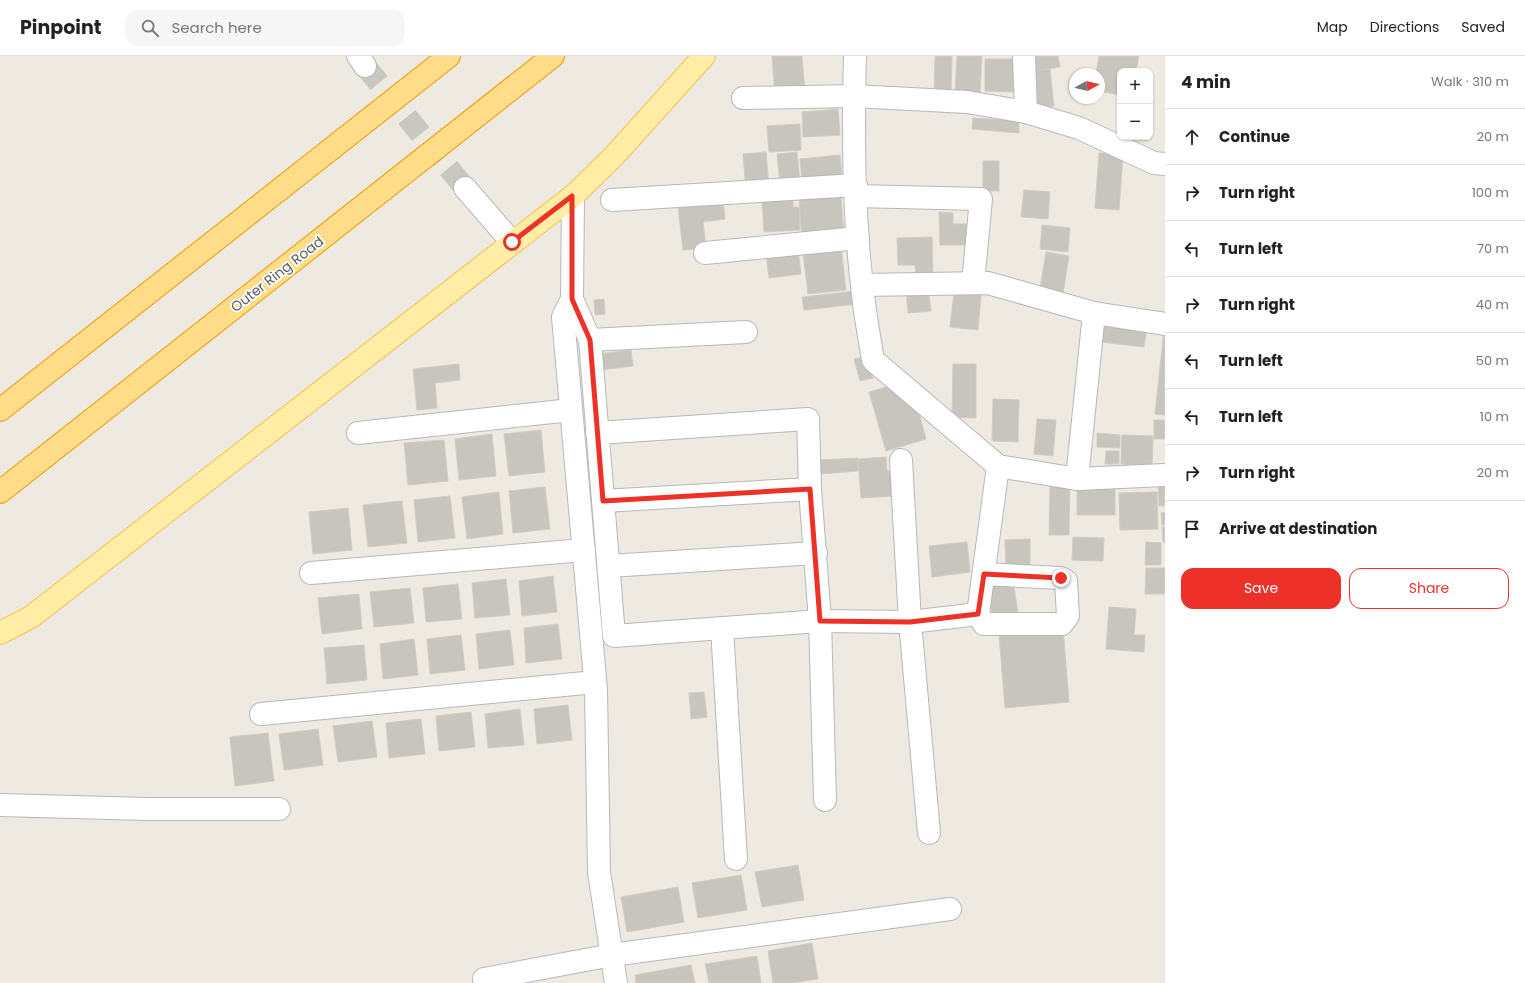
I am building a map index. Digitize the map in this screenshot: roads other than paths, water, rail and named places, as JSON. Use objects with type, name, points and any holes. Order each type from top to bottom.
[{"type":"highway","points":[[0,410],[449,56]]},
{"type":"highway","name":"Outer Ring Road","points":[[0,492],[553,56]]},
{"type":"main road","points":[[0,633],[32,617],[572,196],[614,156],[704,56]]},
{"type":"street","points":[[855,56],[854,96],[858,238],[862,285],[873,360],[998,466],[1077,479],[1165,476]]},
{"type":"street","points":[[1024,56],[1026,112]]},
{"type":"street","points":[[743,98],[854,96],[967,102],[1026,112],[1079,128],[1154,163],[1165,164]]},
{"type":"street","points":[[465,188],[512,242]]},
{"type":"street","points":[[612,200],[856,190],[981,199],[973,283]]},
{"type":"street","points":[[572,196],[572,299],[590,340],[614,636],[820,621],[910,622],[978,614]]},
{"type":"street","points":[[705,254],[858,238]]},
{"type":"street","points":[[862,285],[988,283],[1094,313],[1165,324]]},
{"type":"street","points":[[572,299],[563,317],[595,682],[599,872],[616,983]]},
{"type":"street","points":[[1077,479],[1094,313]]},
{"type":"street","points":[[590,340],[746,332]]},
{"type":"street","points":[[358,433],[571,410]]},
{"type":"street","points":[[597,432],[808,419],[810,489],[820,621],[825,800]]},
{"type":"street","points":[[901,460],[910,622],[929,833]]},
{"type":"street","points":[[984,574],[1061,578],[1066,582],[1068,616],[1062,624],[984,624],[978,614],[998,466]]},
{"type":"street","points":[[603,501],[810,489]]},
{"type":"street","points":[[311,573],[584,550]]},
{"type":"street","points":[[609,566],[816,553]]},
{"type":"street","points":[[722,628],[736,859]]},
{"type":"street","points":[[261,714],[595,682]]},
{"type":"street","points":[[0,805],[147,809],[279,809]]},
{"type":"street","points":[[484,979],[612,955],[950,909]]},
{"type":"tunnel","points":[[365,66],[465,188]]}]
